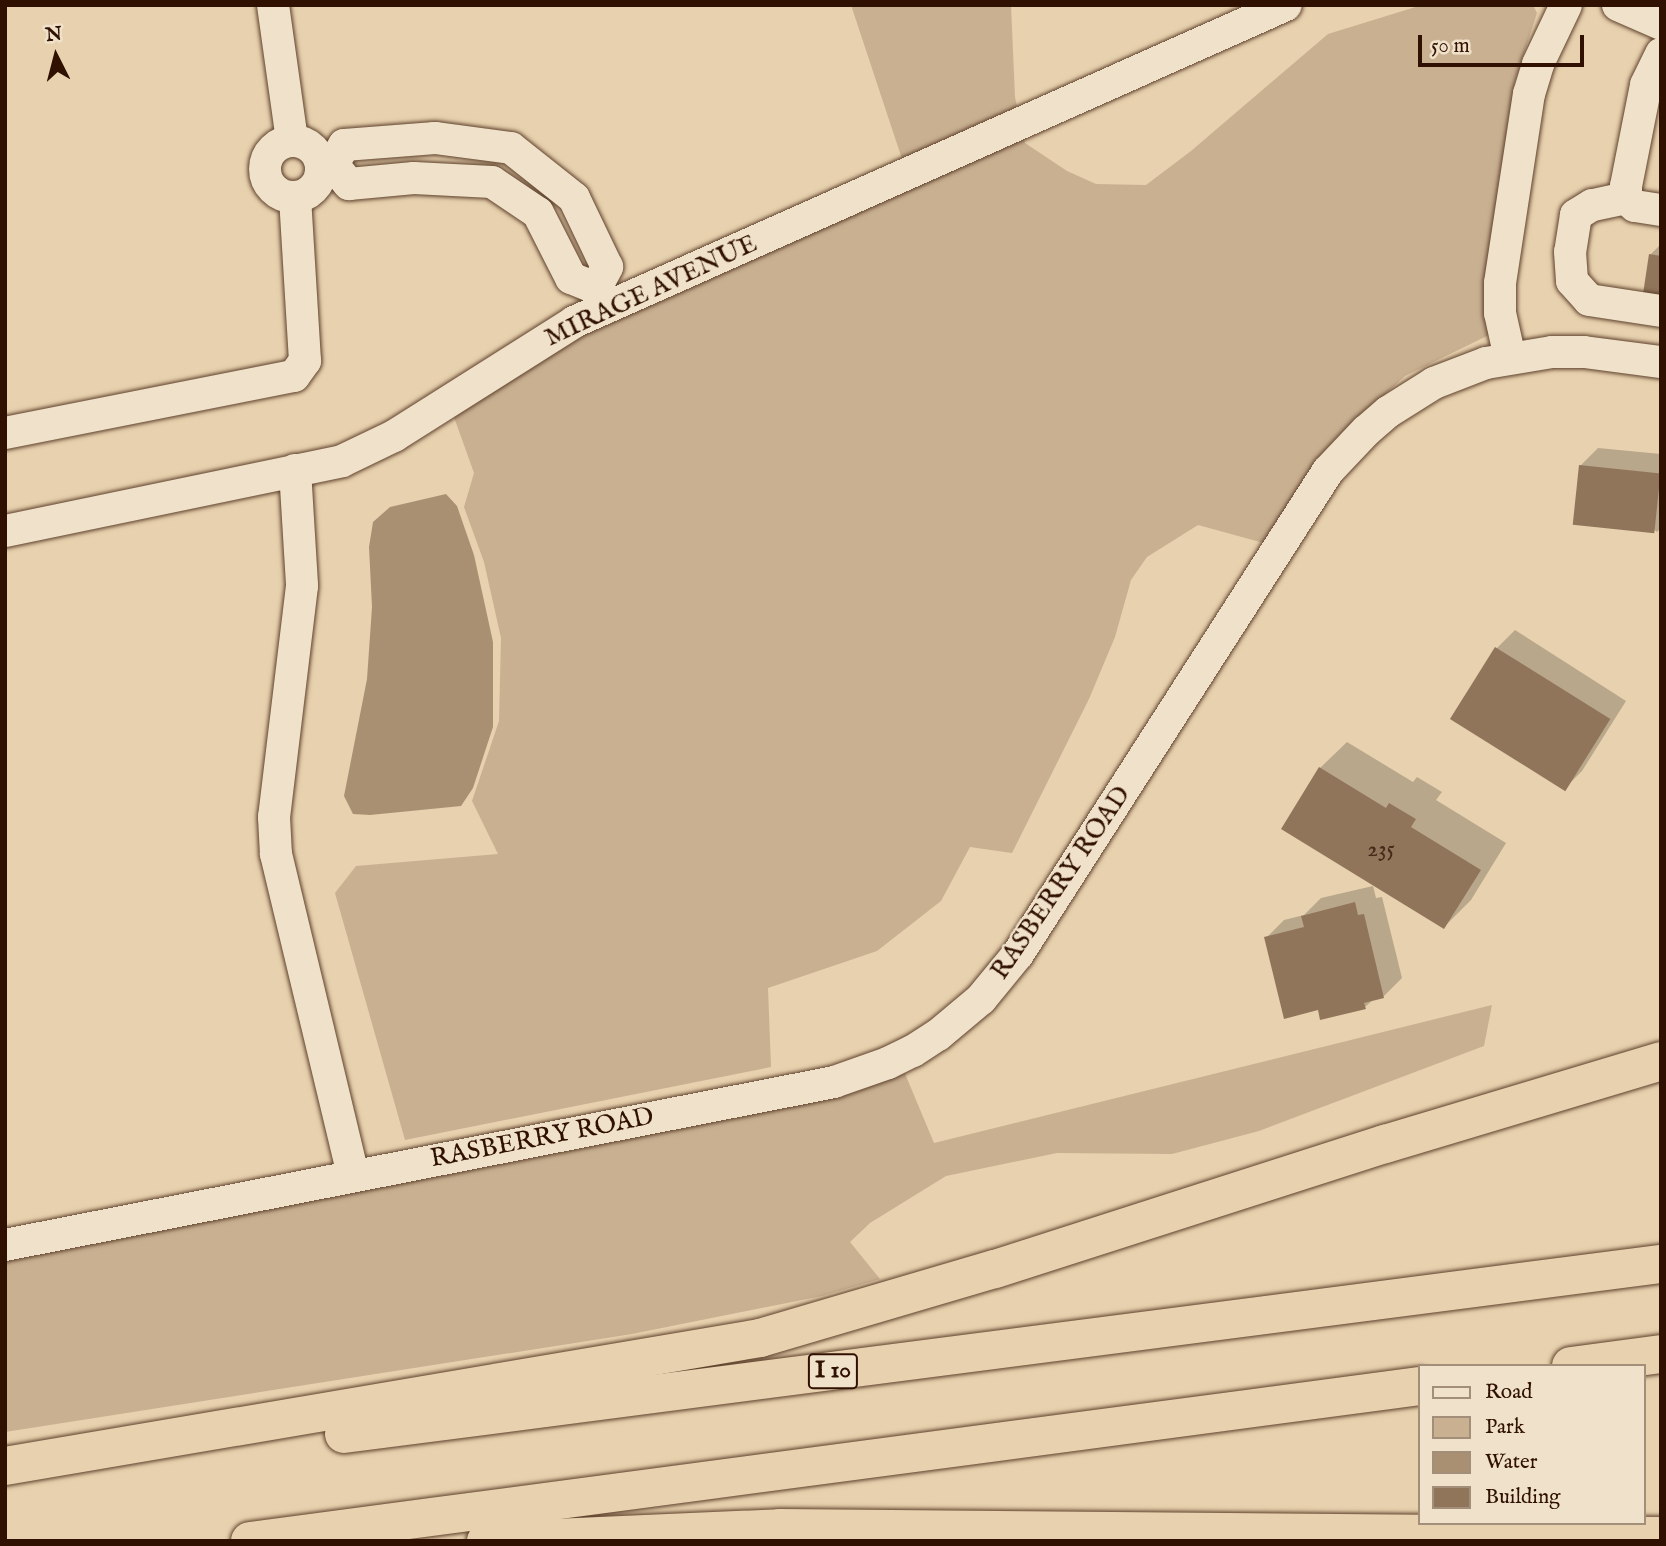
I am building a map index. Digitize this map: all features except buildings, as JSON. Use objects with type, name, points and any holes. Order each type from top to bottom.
[{"type":"highway","points":[[1601,1076],[1661,1030]]},
{"type":"highway","points":[[5,1466],[760,1338],[996,1269],[1385,1144],[1571,1090],[1601,1076],[1661,1061]]},
{"type":"highway","name":"I 10","points":[[5,1478],[1661,1264]]},
{"type":"highway","points":[[1586,1364],[1661,1354]]},
{"type":"highway","points":[[250,1541],[1418,1386]]},
{"type":"highway","points":[[486,1541],[704,1530],[831,1528],[1608,1539],[1661,1536]]},
{"type":"street","points":[[274,5],[292,140]]},
{"type":"street","name":"MIRAGE AVENUE","points":[[5,531],[342,461],[394,436],[574,321],[601,298],[1286,5]]},
{"type":"street","points":[[1510,358],[1500,313],[1500,283],[1529,94],[1538,64],[1566,5]]},
{"type":"street","points":[[1618,5],[1661,24]]},
{"type":"street","points":[[1626,198],[1646,85],[1661,54]]},
{"type":"street","points":[[292,140],[274,147],[268,155],[265,174],[276,191],[295,197],[314,189],[327,166],[344,145],[435,138],[511,148],[574,198],[607,267],[601,298],[571,278],[538,213],[492,182],[448,178],[349,184],[327,166],[310,146],[292,140]]},
{"type":"street","points":[[385,143],[390,180]]},
{"type":"street","points":[[519,200],[540,170]]},
{"type":"street","points":[[5,433],[294,376],[305,361],[295,197]]},
{"type":"street","points":[[1626,198],[1635,206],[1661,210]]},
{"type":"street","points":[[1626,198],[1592,205],[1576,215],[1570,252],[1572,281],[1589,300],[1661,311]]},
{"type":"street","name":"RASBERRY ROAD","points":[[5,1245],[834,1082],[888,1063],[938,1035],[981,999],[1018,954],[1328,471],[1366,430],[1410,397],[1460,372],[1510,358],[1584,352],[1661,362]]},
{"type":"street","points":[[295,470],[302,586],[275,817],[276,854],[353,1175]]},
{"type":"green space","points":[[851,5],[1011,5],[1015,97],[1025,143],[1067,171],[1096,184],[1146,185],[1191,151],[1328,34],[1422,5],[1533,5],[1537,13],[1514,84],[1491,334],[1405,376],[1339,437],[1271,545],[1198,525],[1147,557],[1131,580],[1115,637],[1089,699],[1012,853],[970,847],[941,901],[877,951],[768,988],[771,1067],[405,1140],[335,893],[356,866],[498,854],[472,801],[499,721],[501,638],[484,562],[464,507],[474,473],[445,392],[904,165]]},
{"type":"green space","points":[[1492,1005],[1484,1046],[1259,1131],[1172,1154],[1057,1153],[946,1176],[870,1223],[850,1242],[880,1279],[822,1296],[632,1334],[5,1432],[5,1258],[901,1064],[934,1143]]},
{"type":"water","points":[[446,494],[457,506],[474,555],[493,642],[493,727],[473,788],[461,806],[370,815],[353,814],[344,796],[367,679],[372,607],[369,547],[373,522],[390,507]]}]
